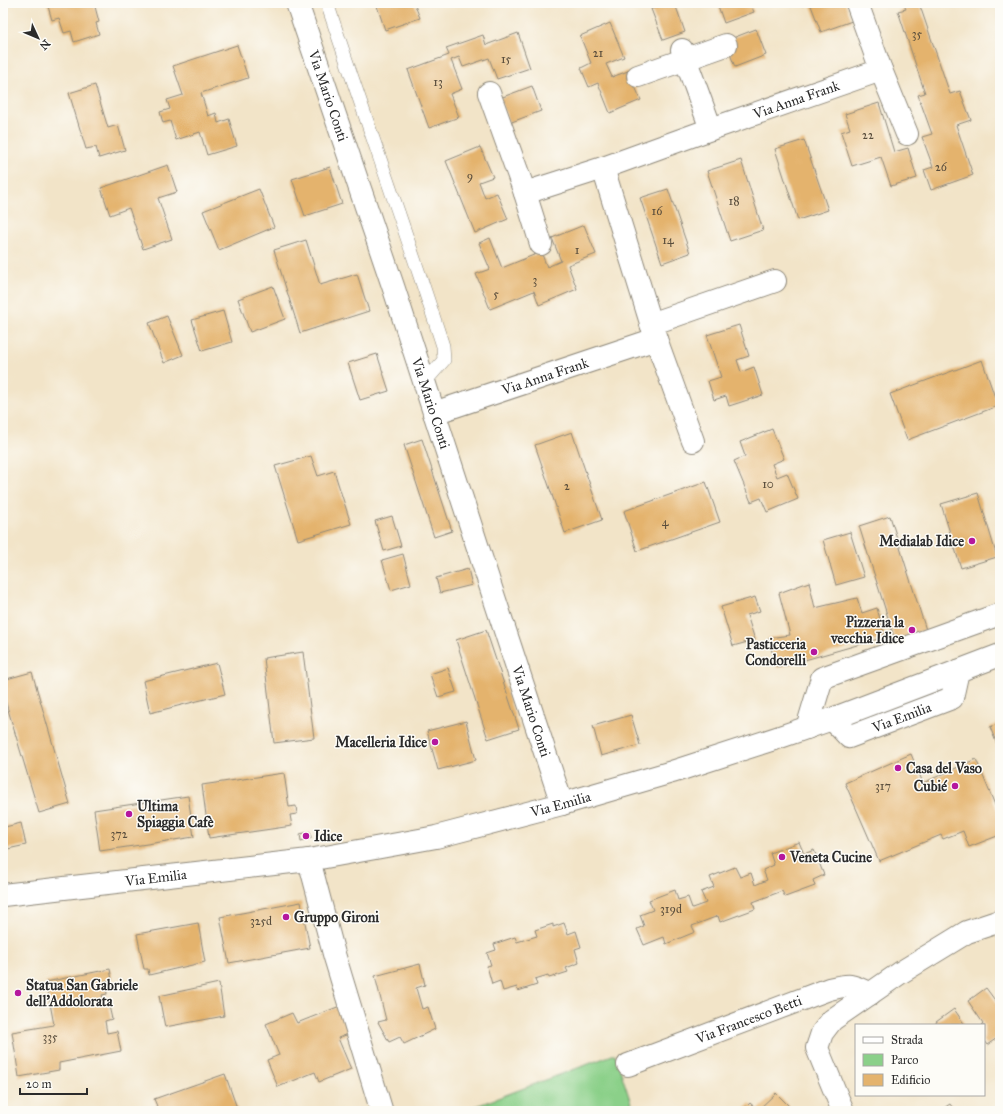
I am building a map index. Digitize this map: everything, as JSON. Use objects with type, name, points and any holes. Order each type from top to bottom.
[{"type":"street","name":"Via Mario Conti","points":[[298,3],[562,804]]},
{"type":"street","points":[[857,3],[881,70],[907,134]]},
{"type":"street","points":[[638,76],[684,55],[726,45]]},
{"type":"street","points":[[684,55],[711,129]]},
{"type":"street","name":"Via Anna Frank","points":[[525,193],[603,168],[881,70]]},
{"type":"street","points":[[489,92],[525,193],[541,244]]},
{"type":"street","points":[[603,168],[653,332],[693,442]]},
{"type":"street","name":"Via Anna Frank","points":[[434,413],[653,332],[775,281]]},
{"type":"street","points":[[807,728],[822,678],[1000,614]]},
{"type":"street","name":"Via Emilia","points":[[3,895],[309,860],[436,837],[562,804],[672,772],[807,728],[1000,655]]},
{"type":"street","points":[[309,860],[334,954],[381,1109]]},
{"type":"street","points":[[843,1111],[817,1048],[822,1033],[832,1020],[900,973],[967,932],[1000,921]]},
{"type":"street","name":"Via Francesco Betti","points":[[628,1065],[829,989],[847,985],[857,987],[870,994]]},
{"type":"lane","points":[[327,3],[416,262],[443,346],[444,360],[424,383]]},
{"type":"green space","points":[[615,1054],[632,1106],[629,1111],[463,1111]]},
{"type":"building","points":[[47,3],[94,3],[99,22],[96,23],[99,34],[74,42],[71,31],[64,33],[59,18],[52,20]]},
{"type":"building","points":[[376,3],[414,3],[420,18],[385,30]]},
{"type":"building","points":[[669,3],[678,3],[675,4],[685,32],[663,40],[651,9]]},
{"type":"building","points":[[717,3],[750,3],[754,12],[724,23]]},
{"type":"building","points":[[802,3],[810,3],[803,6]]},
{"type":"building","points":[[810,3],[845,3],[852,21],[821,32]]},
{"type":"building","points":[[903,3],[919,3],[950,94],[960,91],[971,120],[956,125],[973,175],[931,190],[924,170],[933,167],[922,137],[932,134],[918,95],[925,93],[898,11],[906,9]]},
{"type":"building","points":[[610,23],[624,57],[606,64],[612,77],[628,71],[641,100],[610,113],[598,83],[589,87],[581,68],[591,63],[580,36]]},
{"type":"building","points":[[756,29],[766,55],[735,67],[725,41]]},
{"type":"building","points":[[518,33],[530,68],[497,79],[489,58],[463,67],[459,57],[451,60],[462,89],[450,94],[459,117],[429,128],[408,70],[449,55],[446,48],[483,35],[486,45]]},
{"type":"building","points":[[237,45],[248,78],[201,93],[208,116],[216,113],[218,123],[229,119],[237,146],[207,155],[200,132],[176,140],[170,121],[163,123],[160,112],[170,109],[167,100],[183,95],[173,66]]},
{"type":"building","points":[[95,85],[108,128],[118,125],[125,150],[99,158],[96,147],[86,149],[69,93]]},
{"type":"building","points":[[532,86],[541,111],[509,123],[500,98]]},
{"type":"building","points":[[879,103],[894,152],[908,148],[917,178],[891,186],[881,157],[852,166],[841,132],[850,129],[845,114]]},
{"type":"building","points":[[804,140],[828,210],[798,220],[775,149]]},
{"type":"building","points":[[480,147],[493,177],[479,182],[485,198],[497,193],[508,219],[475,233],[446,161]]},
{"type":"building","points":[[741,160],[763,230],[730,241],[707,171]]},
{"type":"building","points":[[168,165],[177,192],[158,198],[172,239],[143,249],[129,208],[110,215],[101,188]]},
{"type":"building","points":[[330,167],[342,204],[305,216],[292,179]]},
{"type":"building","points":[[259,189],[274,227],[219,250],[203,211]]},
{"type":"building","points":[[668,189],[690,253],[662,263],[640,198]]},
{"type":"building","points":[[584,225],[596,254],[568,265],[577,289],[539,305],[534,291],[490,309],[476,274],[490,269],[479,243],[490,238],[502,268],[541,252],[547,267],[561,261],[552,238]]},
{"type":"building","points":[[306,240],[320,285],[357,274],[369,311],[300,333],[274,250]]},
{"type":"building","points":[[273,286],[285,319],[250,332],[238,299]]},
{"type":"building","points":[[223,311],[232,342],[202,351],[192,320]]},
{"type":"building","points":[[167,316],[183,355],[164,363],[149,323]]},
{"type":"building","points":[[739,325],[749,356],[737,360],[741,372],[754,367],[763,395],[729,406],[726,396],[714,400],[708,381],[721,377],[707,335]]},
{"type":"building","points":[[377,354],[389,391],[360,400],[348,363]]},
{"type":"building","points":[[982,360],[998,406],[907,440],[890,394]]},
{"type":"building","points":[[772,429],[784,459],[772,464],[777,477],[787,473],[798,499],[767,512],[761,498],[751,502],[734,461],[745,456],[740,442]]},
{"type":"building","points":[[572,432],[602,520],[565,533],[535,445]]},
{"type":"building","points":[[422,439],[452,531],[434,537],[404,445]]},
{"type":"building","points":[[311,456],[318,476],[334,471],[351,524],[298,540],[275,466]]},
{"type":"building","points":[[706,482],[720,522],[637,551],[624,511]]},
{"type":"building","points":[[978,493],[997,557],[961,568],[941,504]]},
{"type":"building","points":[[392,516],[401,546],[384,551],[375,521]]},
{"type":"building","points":[[890,516],[926,630],[895,640],[859,526]]},
{"type":"building","points":[[850,532],[864,577],[836,585],[823,540]]},
{"type":"building","points":[[403,554],[411,584],[391,590],[382,560]]},
{"type":"building","points":[[468,569],[472,585],[440,593],[436,578]]},
{"type":"building","points":[[809,582],[815,608],[857,598],[862,613],[877,608],[885,637],[777,668],[768,638],[790,635],[779,593]]},
{"type":"building","points":[[755,597],[760,611],[747,615],[755,640],[733,646],[721,607]]},
{"type":"building","points":[[486,630],[519,729],[488,739],[456,640]]},
{"type":"building","points":[[303,652],[314,738],[274,743],[264,658]]},
{"type":"building","points":[[217,663],[225,694],[150,713],[143,681]]},
{"type":"building","points":[[448,668],[456,692],[438,697],[430,674]]},
{"type":"building","points":[[32,672],[70,804],[39,813],[3,693],[3,680]]},
{"type":"building","points":[[631,715],[640,745],[601,756],[593,726]]},
{"type":"building","points":[[466,721],[476,760],[438,770],[427,731]]},
{"type":"building","points":[[1000,723],[1000,752],[990,727]]},
{"type":"building","points":[[911,754],[923,783],[976,759],[1000,817],[1000,835],[969,847],[963,831],[943,839],[941,835],[879,861],[845,783]]},
{"type":"building","points":[[284,773],[289,807],[296,806],[297,814],[290,815],[292,826],[209,838],[202,785]]},
{"type":"building","points":[[188,796],[194,837],[100,851],[94,810]]},
{"type":"building","points":[[3,823],[5,827],[21,823],[26,845],[3,850]]},
{"type":"building","name":"Idice","points":[[310,832],[311,838],[301,841],[300,834]]},
{"type":"building","points":[[799,842],[804,854],[814,850],[824,875],[813,880],[815,886],[785,897],[782,891],[753,902],[755,909],[720,922],[718,916],[692,926],[695,932],[666,944],[664,937],[644,945],[637,929],[644,926],[640,915],[653,910],[649,900],[675,890],[678,900],[688,897],[692,908],[706,903],[701,892],[714,887],[710,877],[735,867],[740,877],[751,873],[755,885],[767,880],[763,870],[774,865],[770,853]]},
{"type":"building","points":[[301,902],[310,948],[229,963],[220,917]]},
{"type":"building","points":[[198,923],[205,962],[149,975],[148,969],[144,969],[137,934]]},
{"type":"building","points":[[564,923],[568,934],[576,931],[581,947],[575,949],[579,963],[566,968],[568,972],[549,978],[548,975],[535,979],[537,985],[518,991],[517,987],[503,991],[500,981],[492,984],[487,966],[491,965],[487,953],[496,950],[494,944],[515,937],[517,942],[537,936],[535,930],[553,924],[553,927]]},
{"type":"building","points":[[420,964],[425,985],[416,988],[422,1009],[428,1007],[435,1029],[404,1044],[400,1037],[389,1042],[378,1022],[386,1020],[375,976]]},
{"type":"building","points":[[110,969],[112,980],[105,981],[107,994],[102,995],[105,1006],[109,1006],[112,1019],[105,1021],[107,1033],[117,1031],[121,1051],[59,1063],[59,1070],[19,1077],[12,1032],[54,1025],[46,982]]},
{"type":"building","points":[[219,983],[224,1016],[165,1027],[159,996]]},
{"type":"building","points":[[986,988],[1000,1007],[1000,1036],[987,1045],[985,1042],[985,1024],[982,1024],[983,1023],[968,1001]]},
{"type":"building","points":[[340,1006],[351,1033],[338,1038],[351,1069],[319,1082],[315,1072],[278,1087],[267,1060],[279,1055],[266,1024],[292,1013],[297,1023]]},
{"type":"building","points":[[954,1009],[964,1024],[937,1024],[936,1022]]},
{"type":"building","points":[[225,1074],[238,1111],[159,1111],[154,1099]]},
{"type":"building","points":[[776,1093],[794,1111],[742,1111],[750,1103],[758,1110]]},
{"type":"building","points":[[950,1104],[955,1111],[939,1111]]},
{"type":"place","name":"Medialab Idice","points":[[972,541]]},
{"type":"place","name":"Pizzeria la vecchia Idice","points":[[912,630]]},
{"type":"place","name":"Pasticceria Condorelli","points":[[814,652]]},
{"type":"place","name":"Macelleria Idice","points":[[435,742]]},
{"type":"place","name":"Casa del Vaso","points":[[898,768]]},
{"type":"place","name":"Cubié","points":[[955,786]]},
{"type":"place","name":"Ultima Spiaggia Cafè","points":[[129,814]]},
{"type":"place","name":"Idice","points":[[306,836]]},
{"type":"place","name":"Veneta Cucine","points":[[782,857]]},
{"type":"place","name":"Gruppo Gironi","points":[[286,917]]},
{"type":"place","name":"Statua San Gabriele dell'Addolorata","points":[[18,993]]}]
